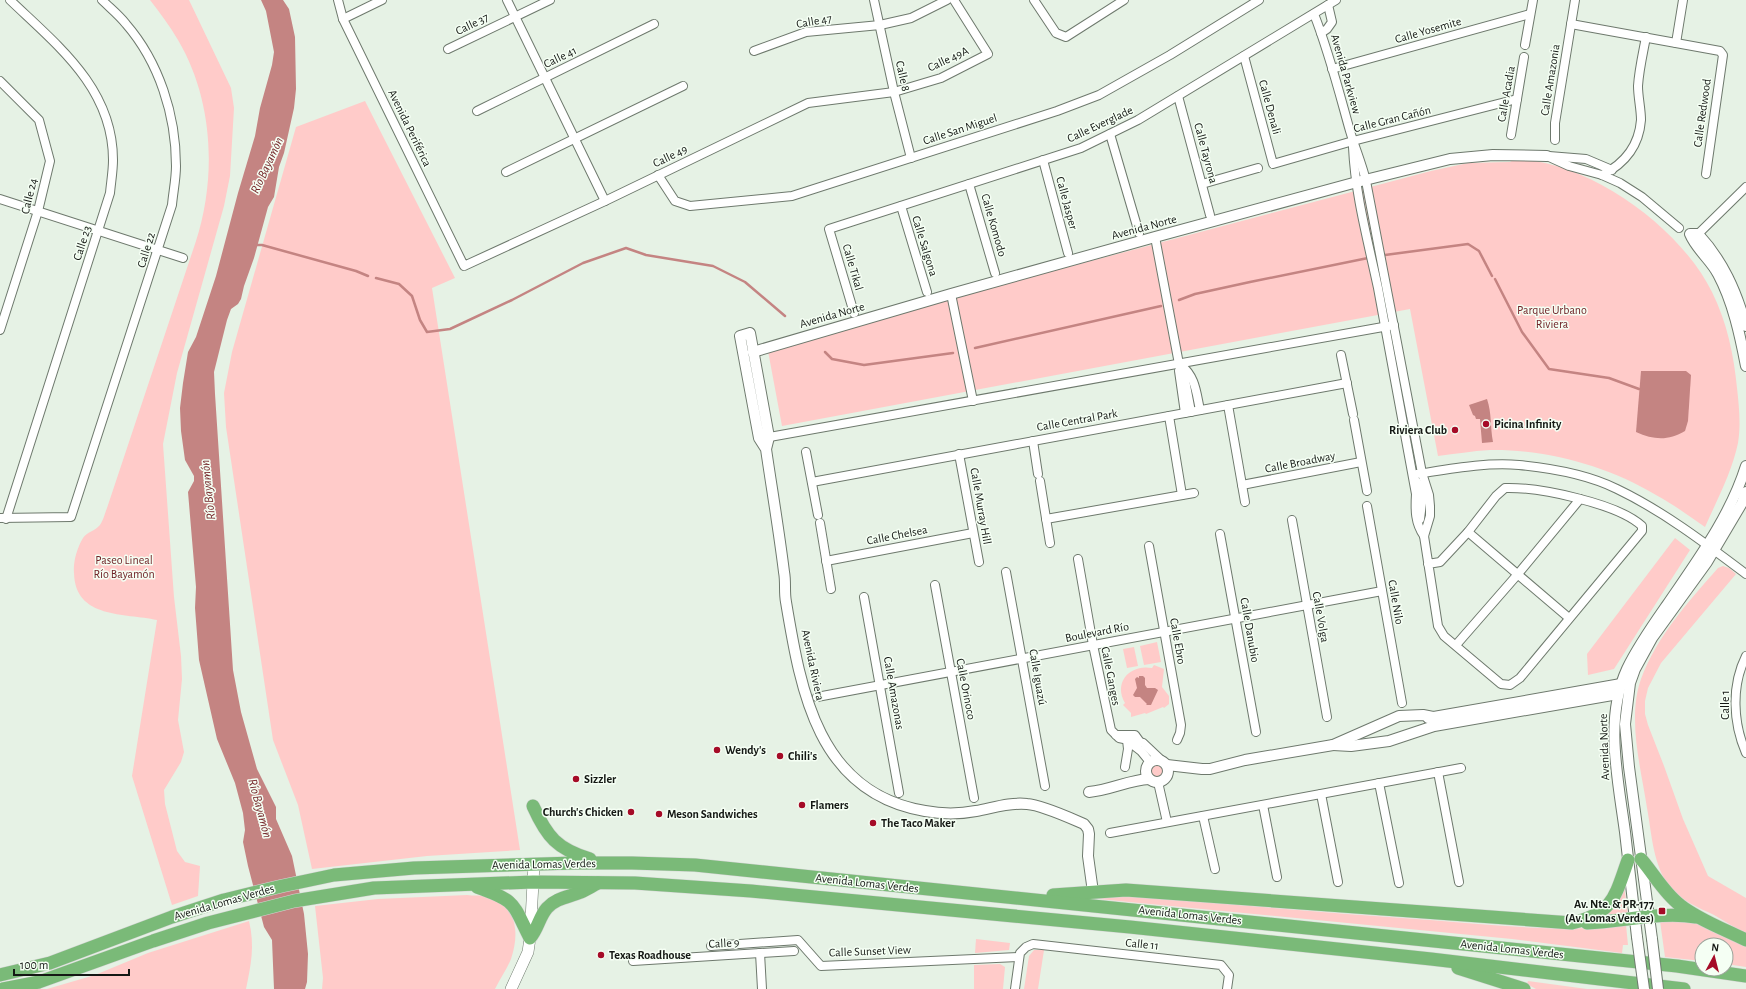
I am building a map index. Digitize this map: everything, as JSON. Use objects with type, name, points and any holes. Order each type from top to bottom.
[{"type":"highway","points":[[533,806],[542,825],[559,845],[577,855],[601,863]]},
{"type":"highway","points":[[1641,859],[1680,905],[1700,917],[1746,940]]},
{"type":"highway","points":[[1572,923],[1589,919],[1600,914],[1617,891],[1628,860]]},
{"type":"highway","name":"Avenida Lomas Verdes","points":[[0,974],[18,972],[64,959],[172,917],[224,900],[282,886],[334,876],[414,868],[601,863],[695,865],[1669,965],[1746,976]]},
{"type":"highway","name":"Avenida Lomas Verdes","points":[[3,989],[39,982],[176,933],[270,906],[339,892],[374,888],[533,882],[636,883],[752,891],[1431,959],[1684,989]]},
{"type":"highway","points":[[470,884],[489,890],[510,902],[518,913],[530,938],[536,932],[542,915],[547,908],[555,902],[599,883]]},
{"type":"highway","points":[[1010,897],[1126,890],[1572,923],[1613,922],[1676,915],[1700,917]]},
{"type":"highway","points":[[1431,959],[1524,989]]},
{"type":"main road","points":[[511,989],[528,952],[534,864]]},
{"type":"street","name":"Calle 23","points":[[3,519],[110,193],[113,159],[108,123],[97,93],[70,57],[10,0]]},
{"type":"street","name":"Calle 22","points":[[3,519],[71,517],[172,206],[176,166],[172,122],[161,84],[146,52],[126,24],[102,0]]},
{"type":"street","name":"Avenida Periférica","points":[[338,0],[343,19],[464,266]]},
{"type":"street","points":[[343,19],[382,0]]},
{"type":"street","points":[[507,0],[605,201]]},
{"type":"street","name":"Calle 37","points":[[448,50],[550,0]]},
{"type":"street","name":"Calle 8","points":[[874,0],[894,92],[911,158]]},
{"type":"street","name":"Calle 47","points":[[754,51],[806,32],[880,25],[911,18],[947,0]]},
{"type":"street","name":"Calle 49A","points":[[894,92],[941,78],[988,54],[954,0]]},
{"type":"street","points":[[1034,0],[1056,33],[1066,37],[1124,0]]},
{"type":"street","name":"Calle San Miguel","points":[[658,175],[675,201],[690,206],[792,196],[1057,111],[1099,95],[1170,55],[1259,0]]},
{"type":"street","name":"Calle Everglade","points":[[829,229],[1081,148],[1110,134],[1178,96],[1336,0]]},
{"type":"street","points":[[1525,45],[1532,0]]},
{"type":"street","name":"Calle Amazonia","points":[[1555,140],[1555,123],[1576,0]]},
{"type":"street","points":[[1572,24],[1676,43],[1683,0]]},
{"type":"street","points":[[1321,33],[1327,29],[1332,22],[1328,5]]},
{"type":"street","name":"Avenida Parkview","points":[[1314,14],[1353,141],[1354,167],[1362,182]]},
{"type":"street","name":"Calle Yosemite","points":[[1332,69],[1530,14]]},
{"type":"street","name":"Calle 41","points":[[477,111],[654,24]]},
{"type":"street","points":[[1602,175],[1618,166],[1628,156],[1639,132],[1641,120],[1638,83],[1646,37]]},
{"type":"street","name":"Calle Redwood","points":[[1676,43],[1720,51],[1722,55],[1706,174]]},
{"type":"street","name":"Calle Denali","points":[[1244,56],[1273,164]]},
{"type":"street","name":"Calle Acadia","points":[[1511,135],[1524,57]]},
{"type":"street","name":"Calle 24","points":[[0,81],[39,120],[50,161],[38,211],[0,330]]},
{"type":"street","points":[[506,172],[683,86]]},
{"type":"street","name":"Calle 49","points":[[464,266],[605,201],[808,103],[894,92]]},
{"type":"street","name":"Calle Tayrona","points":[[1178,96],[1210,215]]},
{"type":"street","name":"Calle Gran Cañón","points":[[1273,164],[1353,141],[1517,99]]},
{"type":"street","points":[[1110,134],[1139,233]]},
{"type":"street","name":"Avenida Norte","points":[[753,352],[951,294],[1155,237],[1450,159],[1493,154],[1547,156]]},
{"type":"street","points":[[1547,156],[1554,155],[1586,159],[1612,170]]},
{"type":"street","points":[[1547,156],[1569,166],[1602,175],[1642,197],[1679,228]]},
{"type":"street","name":"Calle Jasper","points":[[1043,160],[1068,253]]},
{"type":"street","points":[[1202,184],[1258,168]]},
{"type":"street","points":[[1362,182],[1394,325],[1422,473],[1430,506],[1430,516],[1423,534]]},
{"type":"street","points":[[1362,182],[1365,232],[1385,327],[1416,494],[1415,517],[1423,534],[1438,626],[1444,636],[1501,684],[1510,685],[1520,678],[1642,531],[1642,526],[1637,521],[1610,509],[1580,499],[1538,489],[1505,488],[1496,496],[1468,532],[1440,562],[1428,564]]},
{"type":"street","name":"Calle Komodo","points":[[969,184],[995,273]]},
{"type":"street","points":[[1694,236],[1746,187]]},
{"type":"street","points":[[0,198],[183,258]]},
{"type":"street","name":"Calle Salgona","points":[[901,206],[927,292]]},
{"type":"street","name":"Calle Tikal","points":[[829,229],[854,313]]},
{"type":"street","points":[[1694,236],[1716,255],[1726,271],[1734,288],[1746,326]]},
{"type":"street","points":[[1694,236],[1723,285],[1733,313],[1746,366]]},
{"type":"street","points":[[1155,237],[1179,364],[1179,379],[1192,412]]},
{"type":"street","points":[[951,294],[973,401]]},
{"type":"street","points":[[764,438],[1394,325]]},
{"type":"street","name":"Avenida Riviera","points":[[764,438],[740,336],[750,333],[764,438],[785,574],[786,602],[809,710],[830,752],[859,783],[890,801],[905,807],[944,813],[974,811],[1008,804],[1028,804],[1084,824],[1088,829],[1089,834],[1088,856],[1093,892]]},
{"type":"street","points":[[1342,355],[1367,491]]},
{"type":"street","points":[[1179,364],[1188,370],[1194,381],[1192,412]]},
{"type":"street","name":"Calle Central Park","points":[[812,482],[1347,383]]},
{"type":"street","points":[[1228,405],[1246,502]]},
{"type":"street","points":[[1169,416],[1182,495]]},
{"type":"street","points":[[1033,441],[1050,543]]},
{"type":"street","points":[[806,452],[831,589]]},
{"type":"street","name":"Calle Murray Hill","points":[[959,454],[979,562]]},
{"type":"street","name":"Calle Broadway","points":[[1242,485],[1361,462]]},
{"type":"street","points":[[1412,475],[1469,467],[1519,465],[1582,477],[1616,488],[1649,506],[1746,574]]},
{"type":"street","name":"Avenida Norte","points":[[1711,548],[1733,500],[1746,466]]},
{"type":"street","name":"Avenida Norte","points":[[1644,989],[1615,747],[1615,712],[1624,688],[1652,638],[1742,503],[1746,492]]},
{"type":"street","points":[[1046,519],[1194,493]]},
{"type":"street","points":[[1456,645],[1518,574],[1580,499]]},
{"type":"street","name":"Calle Nilo","points":[[1367,506],[1402,703]]},
{"type":"street","name":"Calle Volga","points":[[1292,520],[1327,718]]},
{"type":"street","points":[[1468,532],[1569,618]]},
{"type":"street","name":"Calle Chelsea","points":[[826,561],[973,533]]},
{"type":"street","name":"Calle Danubio","points":[[1220,534],[1256,732]]},
{"type":"street","name":"Calle Ebro","points":[[1149,546],[1181,725],[1177,740]]},
{"type":"street","name":"Calle Ganges","points":[[1078,559],[1109,724],[1115,735]]},
{"type":"street","name":"Calle Iguazú","points":[[1006,572],[1045,786]]},
{"type":"street","name":"Calle Orinoco","points":[[935,585],[974,798]]},
{"type":"street","name":"Boulevard Río","points":[[817,697],[1382,591]]},
{"type":"street","name":"Calle Amazonas","points":[[864,597],[898,793]]},
{"type":"street","name":"Calle 1","points":[[1746,656],[1736,687],[1735,702],[1740,738],[1746,753]]},
{"type":"street","points":[[1360,734],[1396,723],[1624,688]]},
{"type":"street","points":[[1168,775],[1333,746],[1351,746],[1391,741],[1434,726],[1624,688]]},
{"type":"street","name":"Avenida Norte","points":[[1624,688],[1627,752],[1658,989]]},
{"type":"street","points":[[1333,746],[1399,716],[1423,715],[1433,717]]},
{"type":"street","points":[[1384,727],[1382,731],[1383,737],[1391,741]]},
{"type":"street","points":[[1089,792],[1116,788],[1140,779],[1163,781],[1168,775],[1168,768],[1150,748],[1140,742],[1119,738],[1115,735]]},
{"type":"street","points":[[1115,735],[1135,735],[1140,742]]},
{"type":"street","points":[[1127,740],[1141,751],[1148,765],[1167,822]]},
{"type":"street","points":[[1125,767],[1128,749],[1127,740]]},
{"type":"street","points":[[1116,788],[1154,760],[1202,769]]},
{"type":"street","points":[[1110,833],[1461,768]]},
{"type":"street","points":[[1438,772],[1459,882]]},
{"type":"street","points":[[1379,783],[1399,883]]},
{"type":"street","points":[[1321,794],[1338,882]]},
{"type":"street","points":[[1263,805],[1278,877]]},
{"type":"street","points":[[1203,816],[1215,869]]},
{"type":"street","name":"Calle Sunset View","points":[[711,946],[798,940],[821,966],[1019,957]]},
{"type":"street","name":"Calle 11","points":[[1019,957],[1022,950],[1033,944],[1221,965],[1229,976],[1227,989]]},
{"type":"street","name":"Calle 9","points":[[632,961],[794,951]]},
{"type":"street","points":[[760,953],[762,989]]},
{"type":"street","points":[[1015,989],[1019,957]]},
{"type":"green space","name":"Paseo Lineal Río Bayamón","points":[[150,0],[189,0],[231,88],[234,108],[230,176],[224,206],[177,373],[163,444],[174,597],[181,656],[182,679],[178,720],[184,752],[181,762],[164,790],[165,804],[177,851],[185,862],[200,866],[198,896],[172,905],[132,776],[157,620],[117,614],[92,606],[83,599],[77,588],[74,573],[74,564],[77,551],[83,538],[100,525],[107,508],[196,241],[203,216],[207,190],[209,164],[208,138],[205,112],[199,87],[190,63],[178,40]]},
{"type":"green space","points":[[365,101],[455,278],[432,288],[520,850],[427,856],[312,869],[298,805],[273,740],[226,427],[224,393],[232,352],[296,127]]},
{"type":"green space","name":"Parque Urbano Riviera","points":[[1515,159],[1543,163],[1572,171],[1601,185],[1629,202],[1655,222],[1678,244],[1697,268],[1712,292],[1722,315],[1732,351],[1736,376],[1739,429],[1738,443],[1732,465],[1705,527],[1669,502],[1637,485],[1618,476],[1576,461],[1554,456],[1511,450],[1483,450],[1438,456],[1410,309],[782,426],[768,351],[902,311],[1431,171],[1468,163],[1510,162]]},
{"type":"green space","points":[[1675,538],[1690,550],[1614,669],[1588,675],[1587,654]]},
{"type":"green space","points":[[1723,566],[1729,568],[1736,574],[1661,663],[1648,688],[1645,701],[1645,714],[1683,819],[1708,876],[1746,898],[1746,933],[1685,900],[1675,893],[1665,880],[1660,870],[1654,850],[1636,744],[1635,710],[1637,694],[1641,679],[1648,663],[1664,634],[1674,620],[1718,568]]},
{"type":"green space","points":[[1157,642],[1161,662],[1144,665],[1140,646]]},
{"type":"green space","points":[[1134,647],[1138,666],[1127,668],[1123,649]]},
{"type":"green space","points":[[1154,665],[1164,669],[1162,687],[1169,696],[1169,704],[1164,708],[1163,707],[1146,714],[1131,717],[1131,713],[1123,705],[1125,703],[1121,688],[1122,682],[1131,672],[1144,667],[1152,668]]},
{"type":"green space","points":[[1154,764],[1160,764],[1164,768],[1164,774],[1160,778],[1154,778],[1150,774],[1150,768]]},
{"type":"green space","points":[[1624,885],[1628,916],[1603,915]]},
{"type":"green space","points":[[467,895],[486,896],[496,900],[510,913],[514,921],[514,949],[511,959],[495,989],[322,989],[323,978],[315,906],[378,899]]},
{"type":"green space","points":[[1127,896],[1503,926],[1577,928],[1626,925],[1628,945],[1623,945],[1622,953],[1512,939],[1088,898]]},
{"type":"green space","points":[[1688,919],[1727,937],[1694,937],[1694,960],[1665,957],[1660,921]]},
{"type":"green space","points":[[249,921],[252,947],[251,964],[246,989],[47,989],[95,975],[148,953]]},
{"type":"green space","points":[[976,939],[1010,943],[1009,950],[975,953]]},
{"type":"green space","points":[[1734,940],[1746,946],[1746,967],[1734,965]]},
{"type":"green space","points":[[1034,950],[1044,950],[1038,989],[1024,989],[1029,956]]},
{"type":"green space","points":[[1000,964],[1005,967],[1003,989],[974,989],[974,965]]},
{"type":"green space","points":[[1528,981],[1587,989],[1536,989],[1527,984]]},
{"type":"water","name":"Río Bayamón","points":[[261,0],[283,0],[289,9],[295,37],[296,89],[294,108],[284,153],[279,167],[274,197],[268,207],[241,299],[238,304],[231,309],[227,320],[214,372],[233,670],[241,712],[257,769],[276,807],[276,819],[292,856],[304,914],[308,954],[307,982],[305,989],[274,989],[272,940],[264,927],[248,866],[243,842],[245,830],[243,813],[235,783],[217,739],[199,660],[195,608],[196,587],[188,492],[194,481],[194,476],[185,460],[181,431],[180,408],[188,352],[196,337],[216,276],[255,136],[260,108],[272,65],[274,52],[266,11]]},
{"type":"water","points":[[1641,371],[1686,371],[1691,375],[1688,421],[1685,431],[1667,438],[1649,437],[1636,432]]},
{"type":"water","name":"Picina Infinity","points":[[1487,399],[1490,410],[1493,442],[1482,443],[1480,419],[1476,419],[1469,405]]},
{"type":"water","points":[[1139,676],[1143,676],[1145,678],[1145,685],[1147,688],[1155,688],[1158,690],[1151,705],[1146,705],[1147,704],[1140,697],[1135,697],[1133,695],[1137,688],[1135,679],[1137,677],[1139,678]]},
{"type":"waterway","points":[[1385,255],[1468,244],[1479,251],[1492,276]]},
{"type":"waterway","points":[[255,245],[262,245],[356,271],[368,276]]},
{"type":"waterway","points":[[376,278],[399,284],[412,296],[420,320],[427,332],[450,329],[512,300],[583,263],[626,248],[646,255],[713,266],[745,282],[785,316]]},
{"type":"waterway","points":[[1179,300],[1195,294],[1368,258]]},
{"type":"waterway","points":[[1495,279],[1522,332],[1549,369],[1609,378],[1639,389]]},
{"type":"waterway","points":[[975,348],[1161,306]]},
{"type":"waterway","points":[[825,352],[832,359],[864,365],[953,353]]},
{"type":"place","name":"Picina Infinity","points":[[1486,424]]},
{"type":"place","name":"Riviera Club","points":[[1455,430]]},
{"type":"place","name":"Wendy's","points":[[717,750]]},
{"type":"place","name":"Chili's","points":[[780,756]]},
{"type":"place","name":"Sizzler","points":[[576,779]]},
{"type":"place","name":"Flamers","points":[[802,805]]},
{"type":"place","name":"Church's Chicken","points":[[631,812]]},
{"type":"place","name":"Meson Sandwiches","points":[[659,814]]},
{"type":"place","name":"The Taco Maker","points":[[873,823]]},
{"type":"place","name":"Av. Nte. & PR-177 (Av. Lomas Verdes)","points":[[1662,911]]},
{"type":"place","name":"Texas Roadhouse","points":[[601,955]]}]
